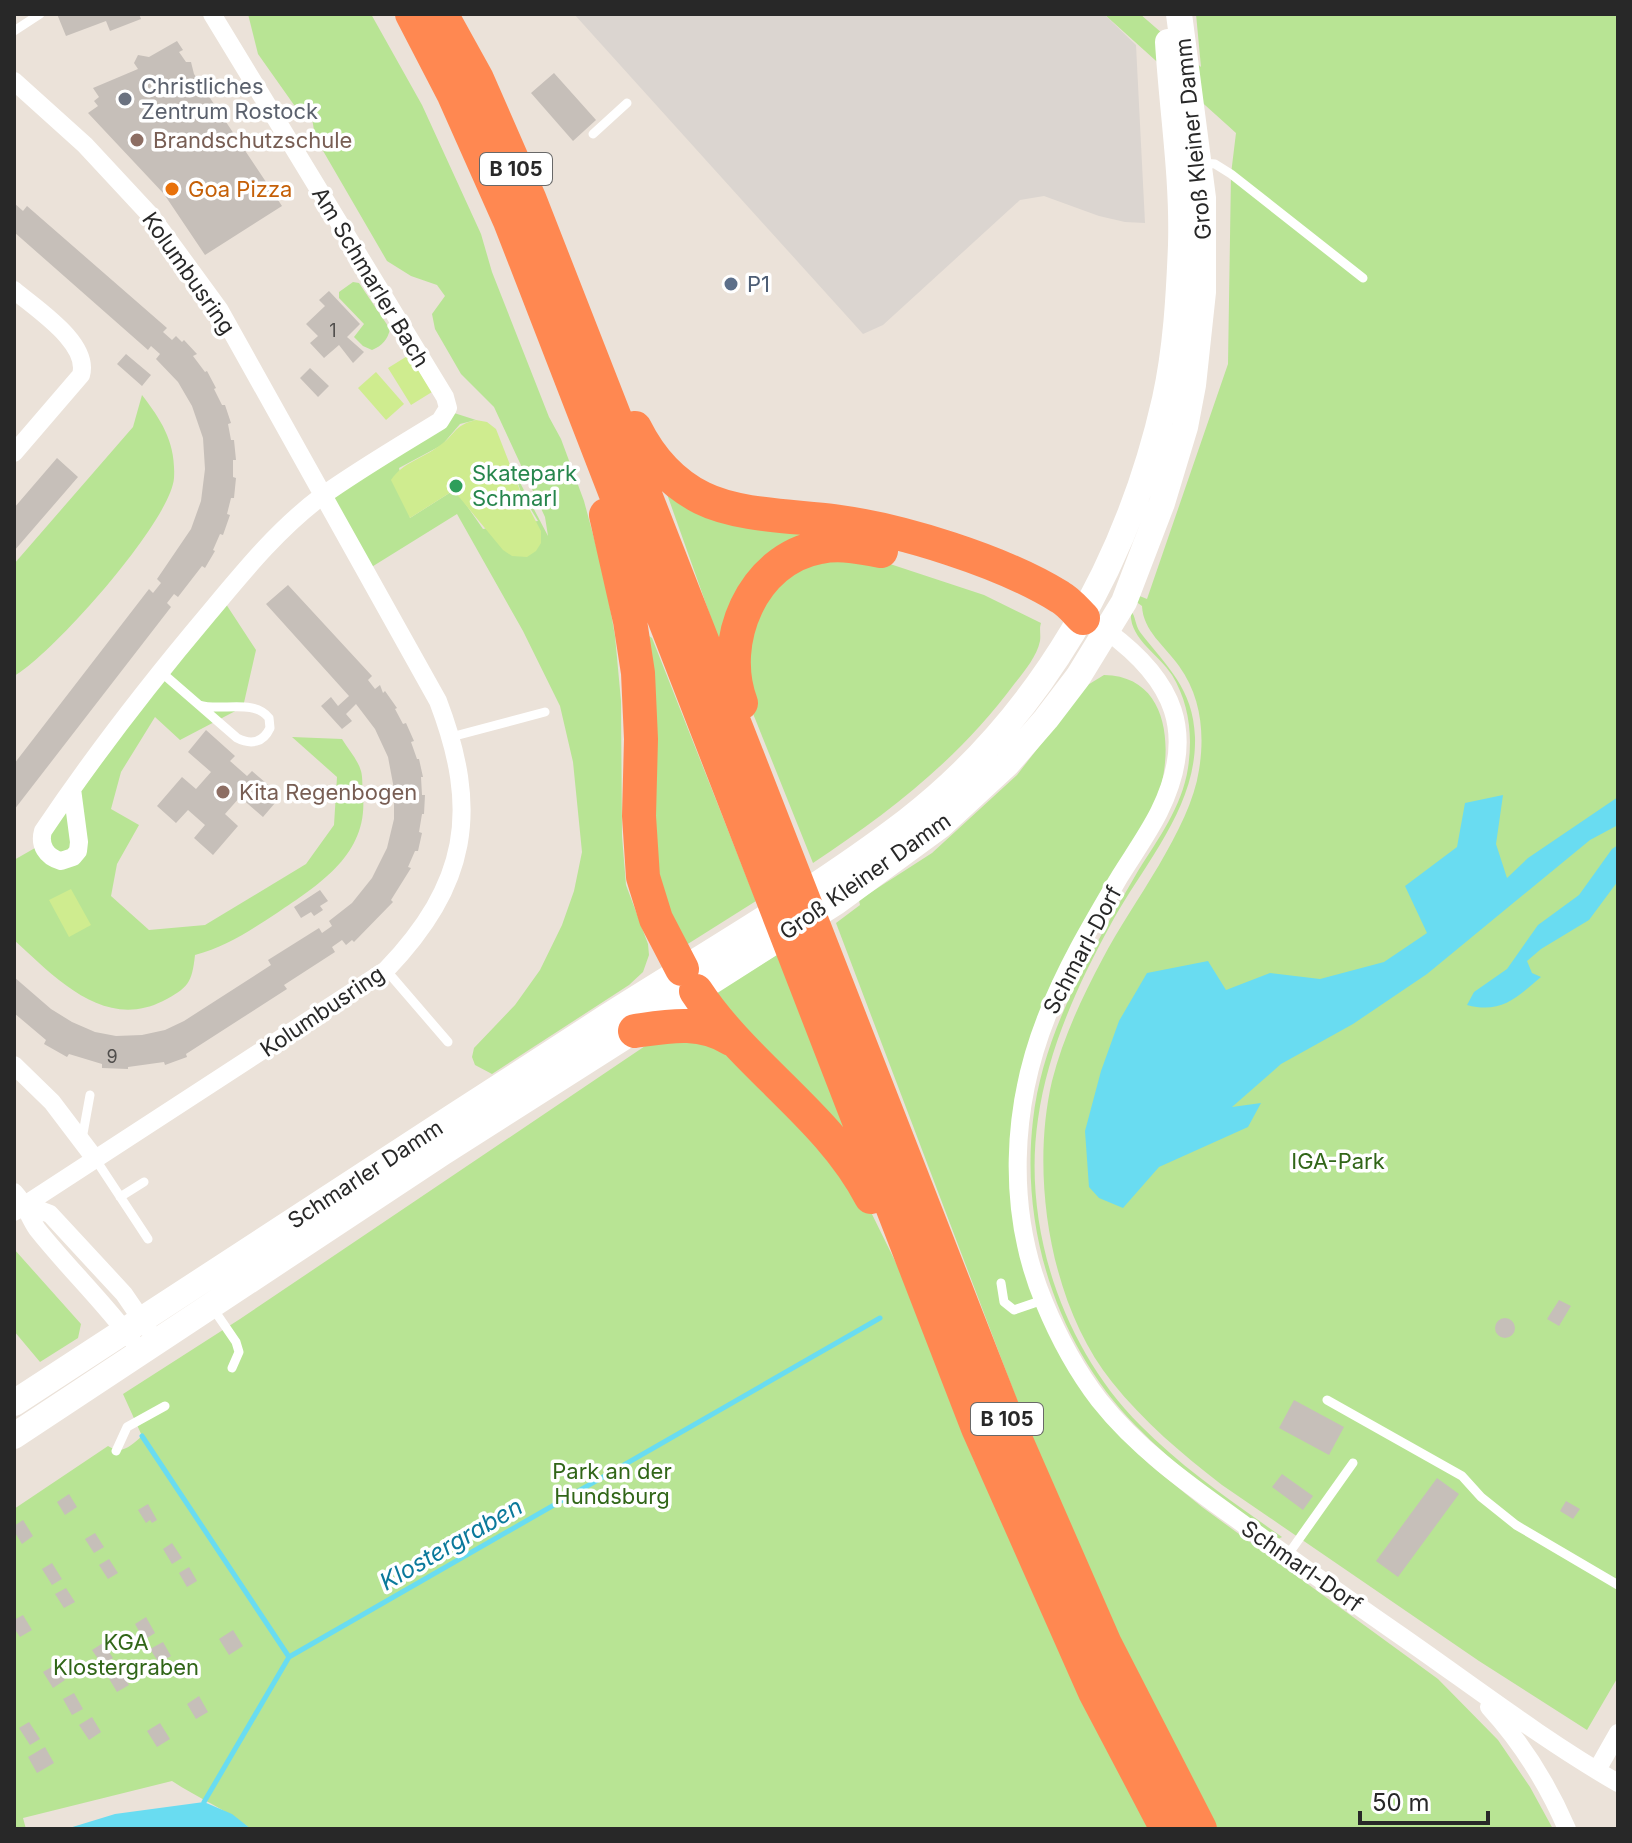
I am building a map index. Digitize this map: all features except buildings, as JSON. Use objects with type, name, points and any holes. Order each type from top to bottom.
[{"type":"highway","name":"B 105","points":[[412,14],[454,95],[510,221],[978,1428],[1095,1692],[1167,1829]]},
{"type":"highway","name":"B 105","points":[[441,14],[477,79],[581,329],[1011,1429],[1105,1644],[1200,1829]]},
{"type":"highway","points":[[581,329],[604,355],[644,446],[668,474],[705,500],[735,509],[840,522],[932,543],[1009,572],[1062,598],[1095,624]]},
{"type":"highway","points":[[598,444],[596,477],[623,586],[638,673],[641,739],[639,816],[643,877],[656,919],[689,980],[733,1040],[843,1152],[862,1179],[879,1211],[908,1283],[934,1316]]},
{"type":"highway","points":[[762,796],[763,761],[739,697],[735,664],[738,631],[745,610],[763,579],[779,565],[818,547],[842,545],[865,548],[945,570],[1003,592],[1052,617],[1095,624]]},
{"type":"highway","points":[[635,1031],[698,1025],[733,1040]]},
{"type":"street","name":"Am Schmarler Bach","points":[[212,14],[445,397],[448,408],[440,421],[321,497]]},
{"type":"street","name":"Groß Kleiner Damm","points":[[689,980],[717,947],[762,934],[836,902],[941,825],[1007,764],[1078,677],[1095,624],[1103,578],[1133,504],[1161,413],[1175,334],[1180,266],[1180,200],[1167,14]]},
{"type":"street","name":"Groß Kleiner Damm","points":[[689,980],[762,934],[826,877],[906,822],[948,786],[1095,624],[1124,602],[1162,503],[1185,427],[1198,355],[1204,256],[1203,198],[1179,14]]},
{"type":"street","name":"Kolumbusring","points":[[14,81],[85,145],[151,216],[219,309],[321,497],[438,701],[458,763],[462,805],[454,862],[446,889],[414,940],[386,970],[96,1160],[18,1203]]},
{"type":"street","points":[[14,290],[78,348],[83,367],[81,375],[14,453]]},
{"type":"street","points":[[72,789],[161,672],[268,543],[321,497]]},
{"type":"street","name":"Schmarl-Dorf","points":[[1095,624],[1135,652],[1160,680],[1175,715],[1175,759],[1159,812],[1060,983],[1041,1031],[1023,1095],[1017,1170],[1021,1214],[1026,1249],[1043,1300],[1078,1370],[1100,1401],[1127,1431],[1188,1484],[1467,1682],[1618,1783]]},
{"type":"street","name":"Schmarler Damm","points":[[14,1403],[141,1336],[210,1305],[635,1031],[689,980]]},
{"type":"street","name":"Schmarler Damm","points":[[14,1436],[141,1336],[689,980]]},
{"type":"street","points":[[14,1065],[52,1102],[96,1160]]},
{"type":"street","name":"Kolumbusring","points":[[18,1203],[50,1214],[124,1294],[141,1336]]},
{"type":"street","name":"Schmarl-Dorf","points":[[1467,1682],[1510,1730],[1541,1778],[1567,1829]]},
{"type":"street","points":[[1597,1770],[1618,1733]]},
{"type":"lane","points":[[14,31],[40,14]]},
{"type":"lane","points":[[593,134],[627,103]]},
{"type":"lane","points":[[1198,162],[1215,164],[1231,174],[1363,278]]},
{"type":"lane","points":[[1180,266],[1204,256]]},
{"type":"lane","points":[[161,672],[199,705],[244,741],[259,740],[270,728],[267,715],[257,708],[199,705]]},
{"type":"lane","points":[[451,737],[545,712]]},
{"type":"lane","points":[[386,970],[448,1042]]},
{"type":"lane","points":[[82,1141],[90,1095]]},
{"type":"lane","points":[[96,1160],[148,1239]]},
{"type":"lane","points":[[120,1197],[144,1182]]},
{"type":"lane","points":[[1001,1283],[1004,1302],[1014,1310],[1043,1300]]},
{"type":"lane","points":[[210,1305],[236,1342],[239,1352],[232,1368]]},
{"type":"lane","points":[[1327,1400],[1462,1476],[1481,1497],[1516,1525],[1618,1585]]},
{"type":"lane","points":[[116,1451],[127,1427],[165,1406]]},
{"type":"lane","points":[[1287,1556],[1353,1463]]},
{"type":"green space","points":[[248,14],[371,14],[422,105],[481,234],[492,272],[584,501],[605,579],[615,636],[621,701],[622,836],[626,885],[648,944],[649,955],[643,972],[629,985],[492,1074],[475,1065],[472,1057],[474,1048],[515,1005],[540,970],[562,925],[574,891],[582,852],[573,762],[560,706],[523,631],[457,514],[370,568],[332,499],[451,412],[476,420],[460,424],[442,445],[399,468],[410,518],[451,492],[460,496],[483,529],[538,521],[521,493],[515,473],[548,536],[545,517],[494,407],[461,374],[435,329],[432,314],[445,296],[437,285],[411,276],[387,261],[315,137],[311,111],[299,112],[258,54]]},
{"type":"green space","name":"IGA-Park","points":[[1104,14],[1140,14],[1201,67],[1196,14],[1618,14],[1618,1677],[1587,1730],[1479,1661],[1222,1485],[1178,1449],[1137,1411],[1112,1382],[1073,1316],[1060,1278],[1050,1238],[1043,1157],[1046,1118],[1056,1065],[1088,988],[1184,817],[1201,756],[1200,716],[1192,690],[1179,666],[1150,631],[1142,606],[1135,601],[1137,595],[1147,599],[1228,364],[1231,174],[1236,133]]},
{"type":"green space","points":[[353,282],[359,283],[390,329],[384,342],[372,350],[354,337],[364,324],[339,298],[339,292]]},
{"type":"green space","points":[[409,355],[432,392],[411,405],[388,368]]},
{"type":"green space","points":[[376,372],[404,404],[386,420],[358,388]]},
{"type":"green space","points":[[142,395],[161,423],[173,454],[174,478],[168,498],[132,554],[107,585],[55,642],[14,676],[14,564],[133,427]]},
{"type":"green space","name":"Skatepark Schmarl","points":[[476,420],[487,422],[496,429],[521,493],[541,531],[541,543],[527,557],[512,556],[503,550],[455,492],[410,518],[391,480],[407,465],[445,442],[458,428]]},
{"type":"green space","points":[[662,480],[915,551],[818,540],[722,649]]},
{"type":"green space","points":[[823,558],[887,563],[984,595],[1041,623],[1040,641],[1030,664],[971,736],[896,803],[813,863],[748,701],[742,663],[754,611],[794,569]]},
{"type":"green space","points":[[222,598],[256,650],[243,707],[180,740],[155,717],[121,772],[111,809],[139,825],[117,864],[111,896],[149,930],[205,925],[306,864],[334,825],[337,777],[292,737],[342,739],[353,755],[362,774],[363,816],[358,835],[338,865],[309,891],[238,937],[195,955],[190,978],[178,992],[141,1008],[120,1009],[100,1004],[63,983],[14,940],[14,860],[42,844]]},
{"type":"green space","points":[[1131,611],[1140,632],[1184,691],[1193,720],[1193,763],[1178,811],[1099,945],[1057,1042],[1038,1119],[1036,1202],[1054,1284],[1089,1360],[1113,1394],[1173,1456],[1282,1537],[1278,1539],[1169,1457],[1109,1395],[1085,1360],[1066,1323],[1050,1285],[1039,1244],[1030,1161],[1036,1100],[1052,1041],[1091,954],[1175,809],[1188,768],[1190,731],[1186,708],[1172,675],[1139,638],[1131,621]]},
{"type":"green space","points":[[649,636],[756,901],[683,947],[654,884]]},
{"type":"green space","name":"Park an der Hundsburg","points":[[1104,675],[1126,679],[1143,689],[1155,703],[1165,741],[1162,783],[1156,802],[1034,1030],[1015,1097],[1011,1157],[1013,1216],[1105,1420],[1149,1464],[1202,1507],[1438,1679],[1498,1740],[1530,1787],[1553,1829],[251,1829],[172,1781],[23,1818],[26,1829],[14,1829],[14,1509],[108,1446],[122,1449],[142,1436],[123,1394],[240,1319],[651,1042],[721,1041],[864,1198],[900,1271],[975,1463],[1020,1408],[836,923],[860,905],[859,900],[932,853],[1017,775],[1086,686]]},
{"type":"green space","points":[[71,889],[91,925],[69,937],[49,900]]},
{"type":"green space","points":[[778,954],[859,1159],[714,994]]},
{"type":"green space","points":[[14,1249],[81,1324],[78,1338],[40,1362],[14,1331]]},
{"type":"shaded area","points":[[574,14],[1104,14],[1136,45],[1145,223],[1099,216],[1044,196],[1020,200],[883,325],[863,334]]},
{"type":"water","points":[[1503,795],[1496,844],[1507,878],[1528,858],[1618,797],[1618,825],[1590,840],[1427,974],[1353,1024],[1281,1064],[1232,1107],[1261,1103],[1248,1127],[1159,1167],[1123,1208],[1099,1198],[1089,1187],[1085,1131],[1101,1071],[1119,1021],[1147,973],[1208,961],[1226,990],[1270,973],[1320,979],[1384,962],[1427,933],[1405,886],[1457,847],[1465,803]]},
{"type":"water","points":[[1618,845],[1618,881],[1589,920],[1527,961],[1532,973],[1541,977],[1499,1006],[1467,1005],[1474,992],[1507,969],[1538,925],[1579,895]]},
{"type":"water","points":[[204,1802],[232,1814],[251,1829],[66,1829],[115,1814]]},
{"type":"waterway","name":"Klostergraben","points":[[204,1802],[289,1657],[880,1318]]},
{"type":"waterway","points":[[142,1436],[289,1657]]},
{"type":"place","name":"Christliches Zentrum Rostock","points":[[125,99]]},
{"type":"place","name":"Brandschutzschule","points":[[137,140]]},
{"type":"place","name":"Goa Pizza","points":[[172,189]]},
{"type":"place","name":"P1","points":[[731,284]]},
{"type":"place","name":"Skatepark Schmarl","points":[[456,486]]},
{"type":"place","name":"Kita Regenbogen","points":[[223,792]]},
{"type":"park label","name":"KGA Klostergraben","points":[[126,1654]]}]
